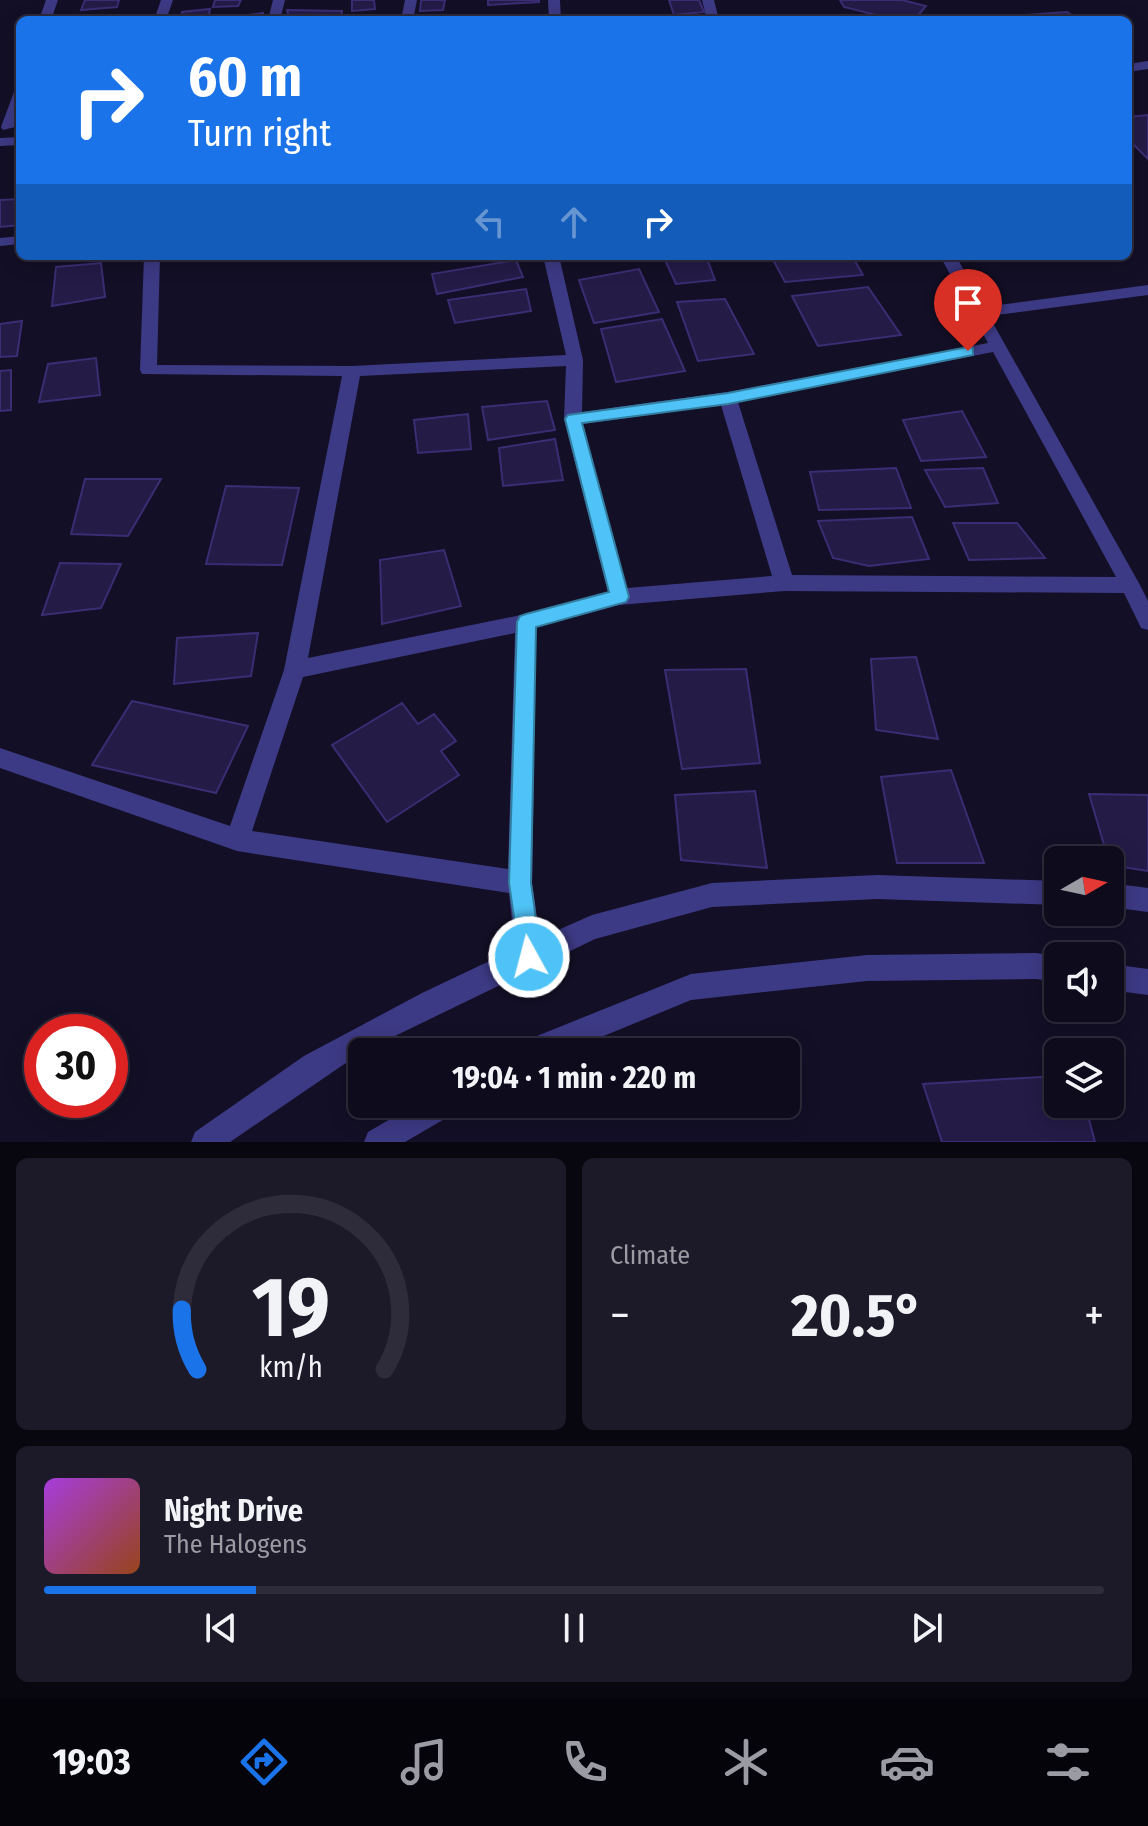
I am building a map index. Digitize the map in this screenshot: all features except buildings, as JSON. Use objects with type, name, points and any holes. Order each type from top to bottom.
[{"type":"street","points":[[9,127],[16,105]]},
{"type":"street","points":[[152,260],[148,370],[352,371],[575,360]]},
{"type":"street","points":[[552,260],[575,360],[573,419],[619,597]]},
{"type":"street","points":[[950,260],[1148,622]]},
{"type":"street","points":[[978,313],[1148,290]]},
{"type":"street","points":[[573,419],[728,398],[998,346]]},
{"type":"street","points":[[237,840],[295,670],[352,371]]},
{"type":"street","points":[[728,398],[784,583]]},
{"type":"street","points":[[295,670],[526,622],[619,597],[784,583],[1130,585]]},
{"type":"street","points":[[526,622],[520,883],[529,957]]},
{"type":"street","points":[[0,758],[237,840],[520,883]]},
{"type":"street","points":[[205,1142],[314,1066],[431,1002],[592,927],[712,895],[877,887],[1044,893]]},
{"type":"street","points":[[1124,897],[1148,900]]},
{"type":"street","points":[[566,1038],[691,987],[867,968],[1044,967]]},
{"type":"street","points":[[1124,979],[1148,982]]},
{"type":"street","points":[[378,1142],[419,1118]]},
{"type":"route","points":[[529,957],[520,883],[526,622],[619,597],[573,419],[728,398],[968,351]]}]
